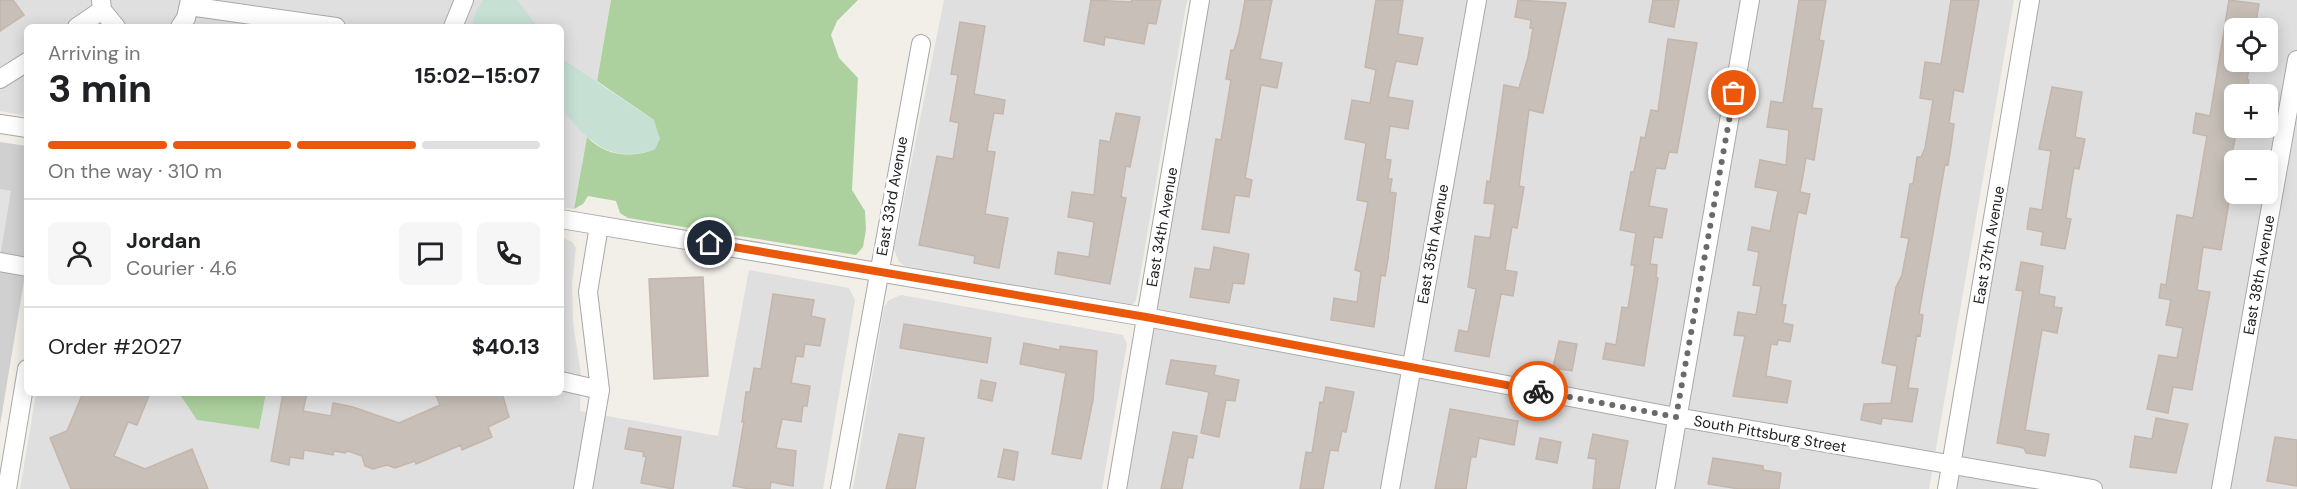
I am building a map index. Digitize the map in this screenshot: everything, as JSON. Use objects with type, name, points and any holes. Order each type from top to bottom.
[{"type":"street","points":[[454,24],[464,0]]},
{"type":"street","name":"East 34th Avenue","points":[[1117,489],[1200,0]]},
{"type":"street","name":"East 35th Avenue","points":[[1390,489],[1477,0]]},
{"type":"street","points":[[1665,489],[1750,0]]},
{"type":"street","name":"East 37th Avenue","points":[[1947,489],[2030,0]]},
{"type":"street","points":[[181,24],[190,3],[318,24]]},
{"type":"street","points":[[80,24],[101,5],[115,24]]},
{"type":"street","name":"East 33rd Avenue","points":[[840,489],[921,44]]},
{"type":"street","name":"East 38th Avenue","points":[[2221,489],[2297,60]]},
{"type":"street","points":[[0,79],[24,64]]},
{"type":"street","points":[[0,124],[24,128]]},
{"type":"street","name":"South Pittsburg Street","points":[[564,220],[776,253],[878,273],[1146,317],[1676,417],[2093,489]]},
{"type":"street","points":[[583,489],[600,390],[588,292],[599,226]]},
{"type":"street","points":[[0,262],[24,266]]},
{"type":"street","points":[[564,382],[600,390]]},
{"type":"street","points":[[8,489],[24,388]]},
{"type":"shaded area","points":[[0,0],[611,0],[574,209],[564,207],[564,24],[24,24],[24,115],[0,111]]},
{"type":"shaded area","points":[[944,0],[1187,0],[1136,300],[1132,305],[1122,307],[905,266],[899,262],[894,249]]},
{"type":"shaded area","points":[[1209,0],[2014,0],[1929,489],[1125,489]]},
{"type":"shaded area","points":[[2039,0],[2297,0],[2297,489],[1954,489]]},
{"type":"shaded area","points":[[0,142],[24,146],[24,281],[0,425]]},
{"type":"shaded area","points":[[0,189],[11,191],[0,257]]},
{"type":"shaded area","points":[[564,238],[572,242],[576,248],[572,285],[573,323],[581,374],[580,411],[718,436],[749,270],[849,288],[855,300],[823,489],[20,489],[36,396],[181,396],[198,420],[259,429],[265,396],[564,396]]},
{"type":"shaded area","points":[[901,295],[1123,335],[1127,344],[1102,489],[853,489],[884,307],[889,300]]},
{"type":"green space","points":[[483,0],[517,0],[536,24],[473,24],[476,11]]},
{"type":"green space","points":[[611,0],[858,0],[837,21],[831,35],[839,58],[858,78],[852,190],[865,211],[866,230],[863,247],[856,255],[628,218],[620,213],[616,201],[588,196],[583,204],[574,209],[587,137],[602,148],[619,154],[637,154],[655,149],[654,120],[597,81]]},
{"type":"green space","points":[[564,60],[654,120],[660,139],[655,149],[626,154],[601,147],[580,130],[564,111]]},
{"type":"green space","points":[[181,396],[265,396],[259,429],[197,420]]},
{"type":"building","points":[[0,0],[13,0],[24,15],[0,31]]},
{"type":"building","points":[[1091,0],[1131,2],[1132,0],[1161,0],[1156,24],[1148,23],[1144,44],[1105,37],[1104,45],[1084,41]]},
{"type":"building","points":[[1245,0],[1272,0],[1260,59],[1282,63],[1277,88],[1261,85],[1245,178],[1252,180],[1249,197],[1235,195],[1229,233],[1202,229],[1216,139],[1221,140],[1231,80],[1226,79],[1231,50],[1234,50],[1239,33]]},
{"type":"building","points":[[1376,0],[1403,0],[1398,34],[1423,38],[1417,65],[1396,61],[1388,97],[1413,101],[1408,129],[1390,126],[1385,159],[1391,160],[1388,179],[1392,179],[1390,192],[1396,193],[1388,259],[1385,276],[1381,275],[1374,327],[1331,320],[1334,298],[1357,302],[1361,272],[1355,270],[1368,202],[1357,200],[1366,143],[1345,139],[1352,100],[1370,103],[1376,70],[1365,67]]},
{"type":"building","points":[[1518,0],[1566,3],[1543,113],[1529,110],[1519,186],[1524,187],[1517,228],[1512,227],[1505,270],[1517,272],[1513,296],[1501,294],[1489,357],[1455,351],[1459,330],[1468,332],[1476,289],[1468,287],[1475,236],[1490,238],[1495,204],[1484,203],[1487,181],[1490,182],[1504,85],[1519,88],[1528,57],[1533,28],[1530,28],[1531,20],[1515,17]]},
{"type":"building","points":[[1653,0],[1679,0],[1674,27],[1649,22]]},
{"type":"building","points":[[1799,0],[1826,0],[1819,40],[1824,41],[1812,108],[1822,109],[1814,160],[1806,158],[1800,192],[1810,194],[1806,214],[1798,212],[1782,304],[1786,305],[1783,323],[1793,325],[1790,342],[1778,340],[1777,345],[1771,344],[1766,376],[1791,381],[1787,403],[1733,396],[1745,336],[1734,335],[1738,312],[1756,315],[1761,286],[1753,285],[1759,252],[1748,250],[1752,227],[1770,231],[1778,191],[1755,187],[1760,160],[1786,165],[1789,130],[1767,127],[1771,101],[1783,103]]},
{"type":"building","points":[[1951,0],[1979,0],[1963,92],[1954,90],[1949,123],[1954,124],[1951,147],[1948,165],[1945,164],[1919,314],[1923,315],[1920,336],[1917,335],[1908,388],[1918,389],[1912,422],[1882,418],[1881,424],[1861,420],[1864,404],[1891,403],[1897,366],[1882,363],[1896,287],[1902,275],[1909,238],[1901,237],[1910,184],[1913,184],[1917,157],[1921,157],[1925,148],[1933,100],[1920,98],[1925,62],[1941,64]]},
{"type":"building","points":[[2229,0],[2259,4],[2257,18],[2226,18]]},
{"type":"building","points":[[960,22],[985,26],[974,94],[1005,100],[1003,114],[994,113],[987,151],[995,152],[985,214],[1008,218],[999,268],[974,263],[975,256],[919,245],[937,156],[953,159],[959,123],[950,121],[958,75],[951,74]]},
{"type":"building","points":[[2224,31],[2224,72],[2248,72],[2247,80],[2249,80],[2248,84],[2224,84],[2224,138],[2235,138],[2235,140],[2233,150],[2224,150],[2224,204],[2229,204],[2221,250],[2203,247],[2197,290],[2210,292],[2192,390],[2173,387],[2168,413],[2147,409],[2159,355],[2177,358],[2183,328],[2166,325],[2171,300],[2159,298],[2161,284],[2166,285],[2177,215],[2193,218],[2207,136],[2193,133],[2196,113],[2210,116]]},
{"type":"building","points":[[1668,39],[1697,43],[1677,153],[1669,152],[1665,169],[1656,168],[1649,206],[1667,209],[1662,238],[1654,237],[1650,264],[1657,265],[1656,277],[1658,278],[1644,366],[1603,359],[1606,343],[1616,345],[1622,307],[1628,308],[1635,265],[1631,265],[1636,233],[1620,230],[1631,172],[1634,172],[1641,137],[1645,138],[1651,110],[1658,111]]},
{"type":"building","points":[[2052,87],[2082,92],[2075,137],[2085,139],[2079,169],[2074,168],[2066,218],[2071,219],[2065,249],[2041,245],[2043,232],[2027,229],[2030,208],[2042,210],[2051,151],[2039,149]]},
{"type":"building","points":[[1116,113],[1140,117],[1130,167],[1126,166],[1121,197],[1126,198],[1110,284],[1055,274],[1058,252],[1089,257],[1094,222],[1068,217],[1072,192],[1094,195],[1100,140],[1110,142]]},
{"type":"building","points":[[1214,247],[1249,254],[1244,284],[1233,283],[1229,303],[1190,297],[1195,268],[1210,270]]},
{"type":"building","points":[[2021,262],[2043,266],[2039,294],[2055,297],[2054,307],[2062,308],[2057,333],[2042,330],[2025,430],[2049,434],[2045,456],[2026,453],[2024,448],[1997,443],[2023,291],[2016,290]]},
{"type":"building","points":[[703,277],[708,376],[654,379],[649,279]]},
{"type":"building","points":[[773,294],[814,300],[811,316],[825,319],[820,346],[805,344],[803,357],[796,356],[791,383],[810,386],[807,406],[803,406],[801,422],[782,419],[776,448],[796,451],[793,486],[771,482],[770,489],[750,489],[733,486],[744,422],[742,422],[746,392],[750,392],[754,368],[761,369]]},
{"type":"building","points":[[904,324],[991,338],[987,363],[900,348]]},
{"type":"building","points":[[1559,341],[1577,344],[1572,371],[1553,368]]},
{"type":"building","points":[[1024,343],[1060,350],[1060,346],[1097,351],[1093,400],[1081,459],[1052,454],[1066,373],[1020,364]]},
{"type":"building","points":[[1171,360],[1216,366],[1214,375],[1239,380],[1235,401],[1226,400],[1219,437],[1201,433],[1209,392],[1166,384]]},
{"type":"building","points":[[981,380],[996,383],[992,401],[978,398]]},
{"type":"building","points":[[1326,387],[1354,392],[1346,432],[1342,431],[1338,451],[1330,450],[1323,489],[1300,489],[1306,452],[1312,453],[1320,402],[1323,403]]},
{"type":"building","points":[[82,396],[149,396],[137,425],[128,422],[114,456],[145,469],[192,449],[208,489],[71,489],[50,438],[67,431]]},
{"type":"building","points":[[282,396],[306,396],[303,411],[331,416],[333,403],[353,407],[399,423],[440,405],[436,396],[503,396],[509,417],[488,427],[492,437],[462,450],[461,445],[416,464],[415,461],[395,468],[387,465],[373,469],[365,466],[362,456],[348,451],[345,453],[334,451],[333,455],[304,450],[303,459],[290,457],[289,465],[271,461]]},
{"type":"building","points":[[1450,409],[1518,421],[1514,445],[1479,438],[1476,457],[1471,457],[1466,489],[1435,489]]},
{"type":"building","points":[[2156,418],[2188,424],[2176,473],[2130,467],[2135,436],[2152,439]]},
{"type":"building","points":[[629,428],[681,437],[673,489],[641,483],[646,457],[643,456],[644,452],[625,449]]},
{"type":"building","points":[[1173,432],[1197,436],[1193,458],[1188,457],[1182,489],[1161,489]]},
{"type":"building","points":[[899,434],[924,438],[915,489],[886,489]]},
{"type":"building","points":[[1593,434],[1628,441],[1619,489],[1593,489],[1596,459],[1588,458]]},
{"type":"building","points":[[2275,437],[2297,440],[2297,486],[2267,481]]},
{"type":"building","points":[[1540,438],[1561,442],[1557,463],[1536,459]]},
{"type":"building","points":[[1004,449],[1018,452],[1014,480],[998,477]]},
{"type":"building","points":[[1713,458],[1763,466],[1763,470],[1781,473],[1779,489],[1739,489],[1708,484]]},
{"type":"way so far","points":[[1538,391],[1676,417],[1734,93]]},
{"type":"route","points":[[710,243],[1146,317],[1538,391]]}]
